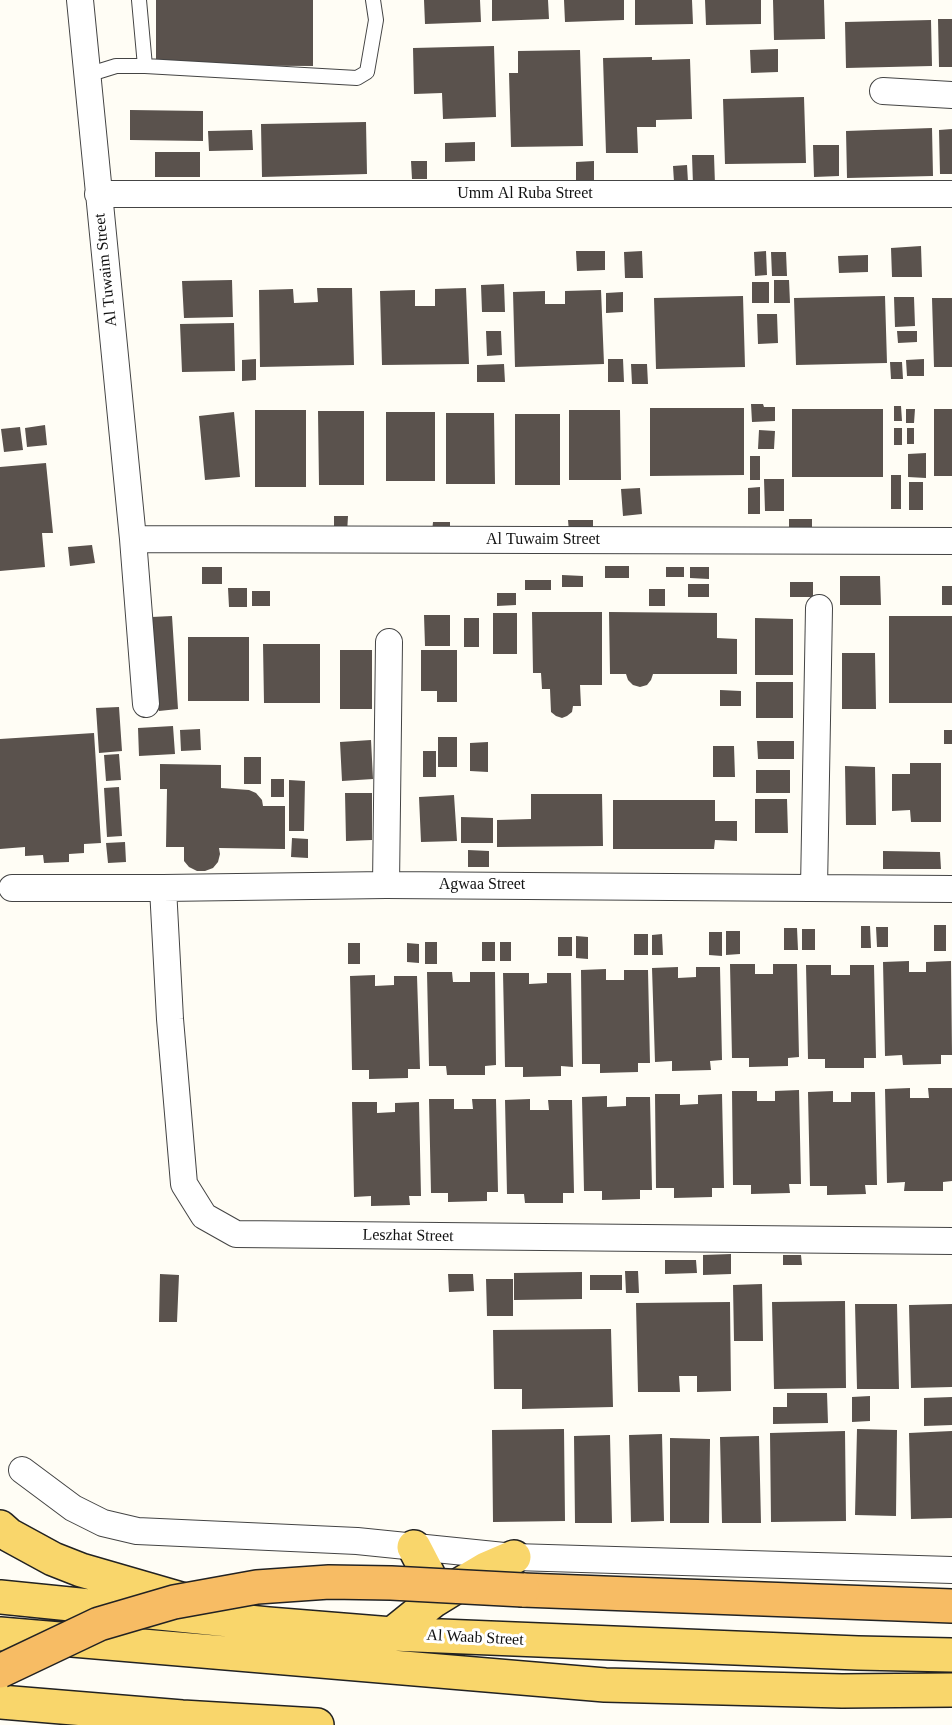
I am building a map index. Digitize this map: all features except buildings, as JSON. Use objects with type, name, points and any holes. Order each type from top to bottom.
[{"type":"highway","points":[[0,1671],[99,1624],[174,1602],[257,1587],[329,1582],[952,1606]]},
{"type":"main road","points":[[0,1527],[9,1535],[53,1559],[81,1570],[268,1624]]},
{"type":"main road","points":[[414,1547],[428,1574],[433,1601]]},
{"type":"main road","points":[[392,1634],[433,1601],[486,1569],[514,1557]]},
{"type":"main road","name":"Al Waab Street","points":[[0,1597],[392,1634],[823,1652],[952,1655]]},
{"type":"main road","points":[[0,1634],[605,1684],[842,1691],[952,1690]]},
{"type":"main road","points":[[0,1702],[169,1721],[316,1725]]},
{"type":"street","name":"Al Tuwaim Street","points":[[80,0],[134,539],[146,704]]},
{"type":"street","points":[[882,92],[952,95]]},
{"type":"street","name":"Umm Al Ruba Street","points":[[98,194],[952,195]]},
{"type":"street","name":"Al Tuwaim Street","points":[[134,539],[952,541]]},
{"type":"street","points":[[814,888],[819,608]]},
{"type":"street","points":[[386,885],[389,642]]},
{"type":"street","name":"Agwaa Street","points":[[12,888],[386,885],[952,889]]},
{"type":"street","name":"Leszhat Street","points":[[163,888],[170,1018],[184,1184],[204,1216],[236,1234],[952,1241]]},
{"type":"street","points":[[22,1470],[73,1508],[103,1523],[137,1531],[357,1541],[514,1557],[952,1570]]},
{"type":"lane","points":[[139,0],[145,66]]},
{"type":"lane","points":[[87,75],[117,66],[145,66],[357,78],[367,72],[375,20],[373,0]]}]
